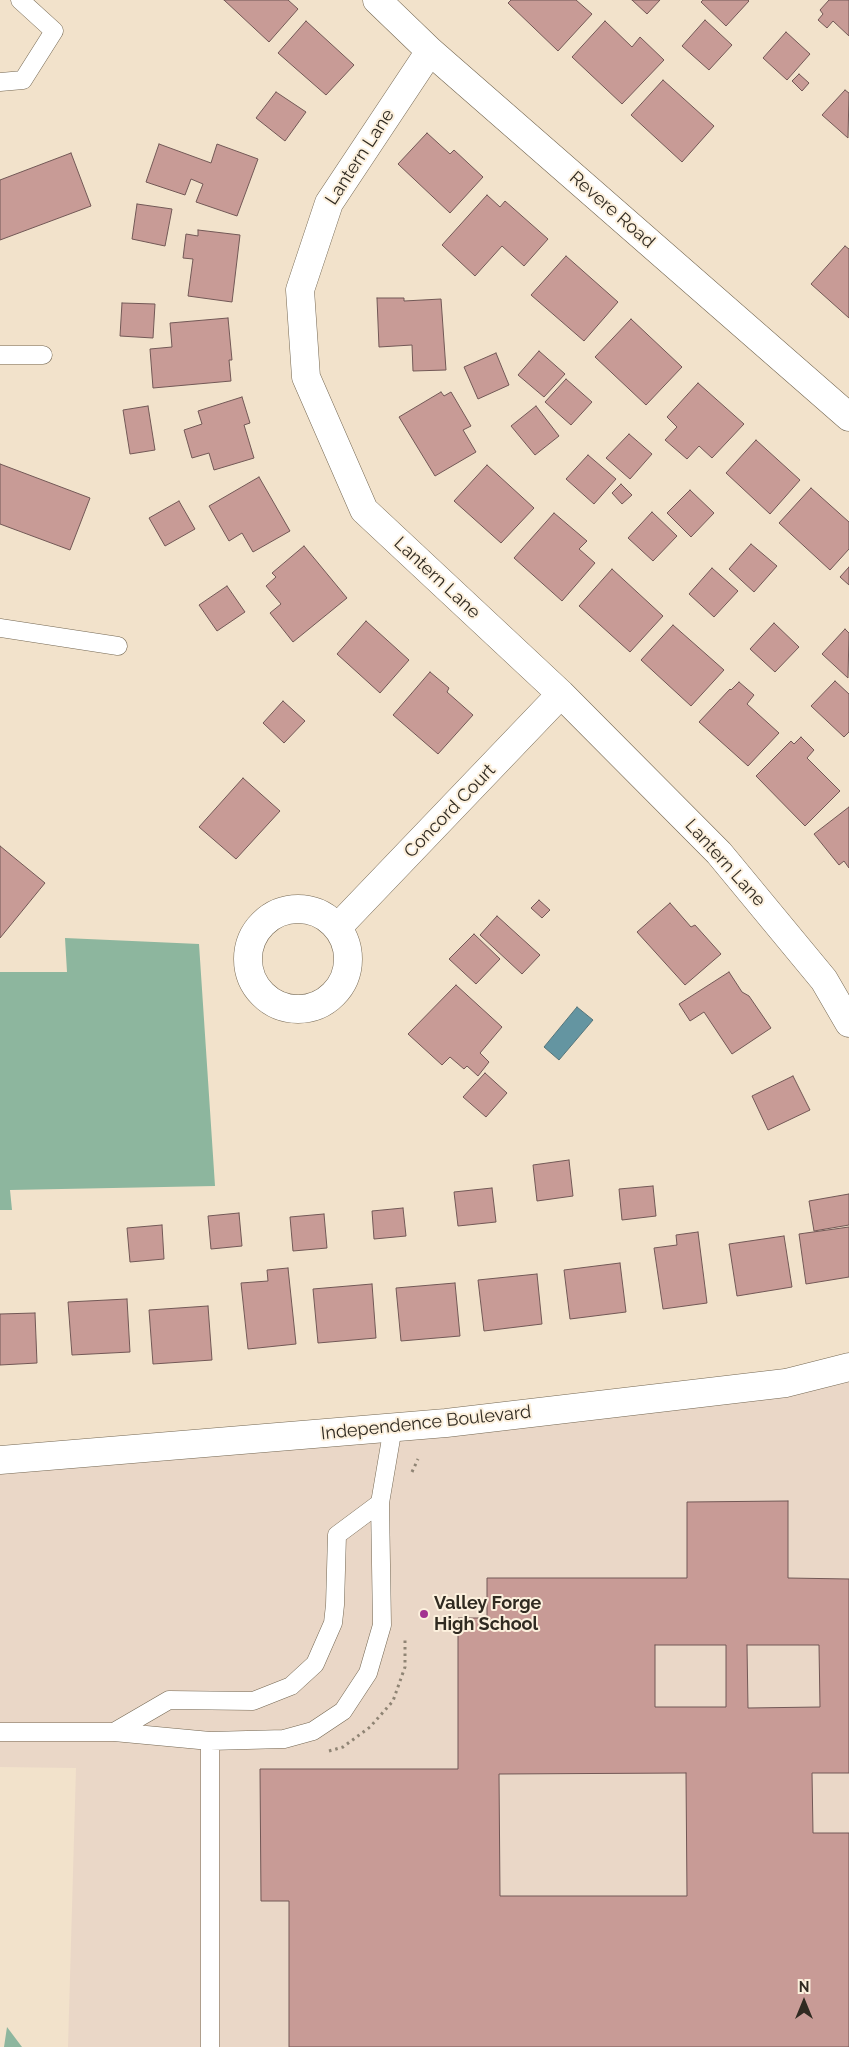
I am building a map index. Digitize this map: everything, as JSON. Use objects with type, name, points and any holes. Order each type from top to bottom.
[{"type":"street","name":"Revere Road","points":[[377,0],[430,50],[849,417]]},
{"type":"street","name":"Lantern Lane","points":[[430,50],[329,203],[300,290],[306,377],[364,510],[561,694],[720,853],[824,980],[849,1023]]},
{"type":"street","name":"Concord Court","points":[[338,927],[561,694]]},
{"type":"street","name":"Independence Boulevard","points":[[0,1460],[393,1427],[786,1383],[849,1367]]},
{"type":"lane","points":[[0,82],[23,80],[54,32],[20,0]]},
{"type":"lane","points":[[0,355],[43,355]]},
{"type":"lane","points":[[0,628],[118,646]]},
{"type":"lane","points":[[0,1732],[114,1732],[210,1741],[284,1739],[313,1731],[343,1711],[368,1673],[382,1625],[380,1503],[393,1427]]},
{"type":"lane","points":[[114,1732],[169,1700],[253,1701],[291,1686],[315,1664],[333,1623],[336,1605],[337,1535],[380,1503]]},
{"type":"lane","points":[[210,1741],[210,2047]]},
{"type":"shaded area","name":"Valley Forge High School","points":[[849,1367],[849,2047],[68,2047],[76,1768],[0,1767],[0,1460]]},
{"type":"green space","points":[[65,938],[199,944],[215,1186],[10,1190],[12,1210],[0,1210],[0,972],[67,972]]},
{"type":"green space","points":[[7,2027],[22,2047],[4,2047]]},
{"type":"water","points":[[577,1007],[593,1020],[559,1060],[544,1047]]},
{"type":"building","points":[[224,0],[288,0],[298,9],[269,42]]},
{"type":"building","points":[[511,0],[576,0],[592,14],[558,51],[508,3]]},
{"type":"building","points":[[632,0],[660,0],[647,14]]},
{"type":"building","points":[[703,0],[749,1],[726,26],[701,2]]},
{"type":"building","points":[[829,0],[849,0],[849,36],[833,21],[827,28],[818,20],[823,14],[820,10]]},
{"type":"building","points":[[705,20],[732,45],[709,70],[682,46]]},
{"type":"building","points":[[306,21],[354,65],[326,95],[278,53]]},
{"type":"building","points":[[605,21],[632,47],[640,37],[664,60],[622,104],[572,57]]},
{"type":"building","points":[[786,32],[810,54],[787,80],[763,58]]},
{"type":"building","points":[[799,74],[809,83],[802,91],[792,81]]},
{"type":"building","points":[[663,80],[714,126],[682,162],[631,115]]},
{"type":"building","points":[[845,90],[849,93],[848,138],[822,115]]},
{"type":"building","points":[[276,92],[306,112],[285,141],[256,118]]},
{"type":"building","points":[[427,133],[450,154],[454,150],[483,177],[450,213],[398,164]]},
{"type":"building","points":[[159,144],[211,163],[217,144],[258,159],[237,216],[196,202],[203,184],[191,179],[185,195],[146,182]]},
{"type":"building","points":[[71,153],[91,206],[0,240],[0,180]]},
{"type":"building","points":[[487,195],[500,207],[505,201],[548,239],[524,266],[502,246],[475,276],[442,245]]},
{"type":"building","points":[[137,204],[172,209],[165,246],[132,239]]},
{"type":"building","points":[[198,230],[240,235],[232,302],[188,296],[193,259],[183,258],[186,234],[198,236]]},
{"type":"building","points":[[845,246],[849,249],[849,318],[811,284]]},
{"type":"building","points":[[566,256],[618,302],[584,341],[531,295]]},
{"type":"building","points":[[377,298],[404,298],[404,301],[441,299],[446,370],[413,371],[412,345],[379,347]]},
{"type":"building","points":[[122,303],[155,304],[153,338],[120,336]]},
{"type":"building","points":[[228,318],[232,360],[229,360],[231,381],[153,388],[150,349],[172,347],[170,323]]},
{"type":"building","points":[[631,319],[682,367],[646,405],[595,357]]},
{"type":"building","points":[[539,351],[565,374],[544,397],[518,375]]},
{"type":"building","points":[[496,353],[509,385],[478,399],[464,367]]},
{"type":"building","points":[[566,379],[592,402],[571,425],[545,402]]},
{"type":"building","points":[[698,383],[744,424],[712,458],[699,446],[687,459],[665,440],[677,427],[667,417]]},
{"type":"building","points":[[441,392],[444,396],[451,392],[471,426],[463,430],[476,452],[435,476],[399,417]]},
{"type":"building","points":[[242,397],[250,423],[244,425],[254,458],[214,470],[209,453],[192,458],[184,430],[202,424],[198,411]]},
{"type":"building","points":[[148,406],[155,450],[130,454],[123,410]]},
{"type":"building","points":[[536,406],[559,436],[535,455],[511,426]]},
{"type":"building","points":[[629,434],[652,454],[630,479],[606,458]]},
{"type":"building","points":[[756,440],[800,480],[770,514],[726,473]]},
{"type":"building","points":[[588,455],[616,479],[594,504],[566,479]]},
{"type":"building","points":[[0,464],[90,498],[70,550],[0,524]]},
{"type":"building","points":[[487,465],[534,508],[501,543],[454,501]]},
{"type":"building","points":[[259,477],[290,531],[253,552],[242,533],[229,541],[209,506]]},
{"type":"building","points":[[621,484],[632,495],[622,504],[612,493]]},
{"type":"building","points":[[811,488],[849,522],[849,549],[830,570],[779,523]]},
{"type":"building","points":[[690,490],[714,513],[691,537],[667,513]]},
{"type":"building","points":[[179,501],[195,529],[165,546],[149,518]]},
{"type":"building","points":[[652,512],[677,536],[653,561],[628,538]]},
{"type":"building","points":[[554,513],[587,541],[579,549],[595,563],[562,601],[514,558]]},
{"type":"building","points":[[751,544],[777,566],[754,592],[729,569]]},
{"type":"building","points":[[304,546],[347,598],[293,642],[270,613],[281,604],[266,586],[276,577],[272,573]]},
{"type":"building","points":[[849,567],[849,585],[840,577]]},
{"type":"building","points":[[712,568],[738,591],[714,617],[689,594]]},
{"type":"building","points":[[612,569],[663,616],[630,652],[579,606]]},
{"type":"building","points":[[227,586],[245,612],[217,631],[199,605]]},
{"type":"building","points":[[366,621],[409,660],[380,693],[337,654]]},
{"type":"building","points":[[774,623],[799,647],[775,672],[750,649]]},
{"type":"building","points":[[673,625],[724,670],[691,706],[641,660]]},
{"type":"building","points":[[845,629],[849,633],[848,678],[822,654]]},
{"type":"building","points":[[430,672],[449,688],[447,692],[473,715],[438,754],[393,715]]},
{"type":"building","points":[[835,681],[849,694],[849,732],[844,737],[811,706]]},
{"type":"building","points":[[739,682],[754,695],[747,704],[779,733],[748,766],[699,722]]},
{"type":"building","points":[[283,701],[305,721],[284,743],[263,723]]},
{"type":"building","points":[[801,737],[814,750],[807,758],[840,791],[805,826],[756,776],[791,741],[794,744]]},
{"type":"building","points":[[243,778],[280,811],[236,859],[199,827]]},
{"type":"building","points":[[849,807],[849,868],[844,861],[839,865],[814,834]]},
{"type":"building","points":[[0,846],[45,883],[0,938]]},
{"type":"building","points":[[539,900],[550,910],[542,918],[531,908]]},
{"type":"building","points":[[670,903],[691,927],[695,925],[721,954],[685,985],[637,932]]},
{"type":"building","points":[[497,916],[540,955],[522,974],[480,935]]},
{"type":"building","points":[[474,934],[500,959],[476,984],[449,959]]},
{"type":"building","points":[[729,972],[742,992],[749,996],[771,1028],[732,1054],[704,1012],[690,1021],[679,1004]]},
{"type":"building","points":[[456,985],[502,1027],[480,1053],[489,1062],[478,1076],[467,1066],[464,1069],[450,1057],[442,1065],[408,1034]]},
{"type":"building","points":[[485,1073],[507,1093],[486,1117],[463,1097]]},
{"type":"building","points":[[793,1076],[810,1110],[768,1130],[752,1096]]},
{"type":"building","points":[[569,1160],[573,1196],[537,1201],[533,1165]]},
{"type":"building","points":[[653,1186],[656,1216],[622,1220],[619,1189]]},
{"type":"building","points":[[492,1188],[496,1222],[458,1226],[454,1192]]},
{"type":"building","points":[[849,1194],[849,1225],[814,1231],[809,1201]]},
{"type":"building","points":[[403,1208],[406,1236],[374,1239],[372,1211]]},
{"type":"building","points":[[239,1213],[242,1246],[211,1249],[208,1216]]},
{"type":"building","points":[[324,1214],[327,1248],[293,1251],[290,1217]]},
{"type":"building","points":[[162,1225],[164,1259],[130,1262],[127,1228]]},
{"type":"building","points":[[849,1227],[849,1277],[806,1284],[799,1234]]},
{"type":"building","points":[[698,1232],[707,1303],[663,1309],[654,1248],[677,1245],[676,1235]]},
{"type":"building","points":[[784,1236],[792,1287],[737,1296],[729,1244]]},
{"type":"building","points":[[620,1263],[626,1312],[570,1319],[564,1270]]},
{"type":"building","points":[[288,1268],[296,1344],[248,1349],[241,1283],[268,1281],[267,1270]]},
{"type":"building","points":[[537,1274],[542,1324],[484,1331],[478,1280]]},
{"type":"building","points":[[455,1283],[460,1336],[401,1341],[396,1288]]},
{"type":"building","points":[[372,1284],[376,1338],[318,1343],[313,1289]]},
{"type":"building","points":[[127,1299],[130,1352],[72,1355],[68,1302]]},
{"type":"building","points":[[208,1306],[212,1360],[153,1364],[149,1310]]},
{"type":"building","points":[[35,1313],[37,1363],[0,1365],[0,1314]]},
{"type":"building","name":"Valley Forge High School","points":[[788,1501],[788,1578],[849,1579],[849,1773],[812,1773],[813,1833],[849,1833],[849,2047],[289,2047],[289,1901],[261,1901],[260,1769],[458,1769],[458,1618],[487,1618],[487,1578],[687,1578],[687,1502]],"holes":[[[655,1645],[726,1645],[726,1707],[655,1707]],[[747,1645],[819,1645],[820,1707],[748,1708]],[[686,1773],[687,1896],[500,1896],[499,1774]]]},
{"type":"place","name":"Valley Forge High School","points":[[424,1614]]}]
